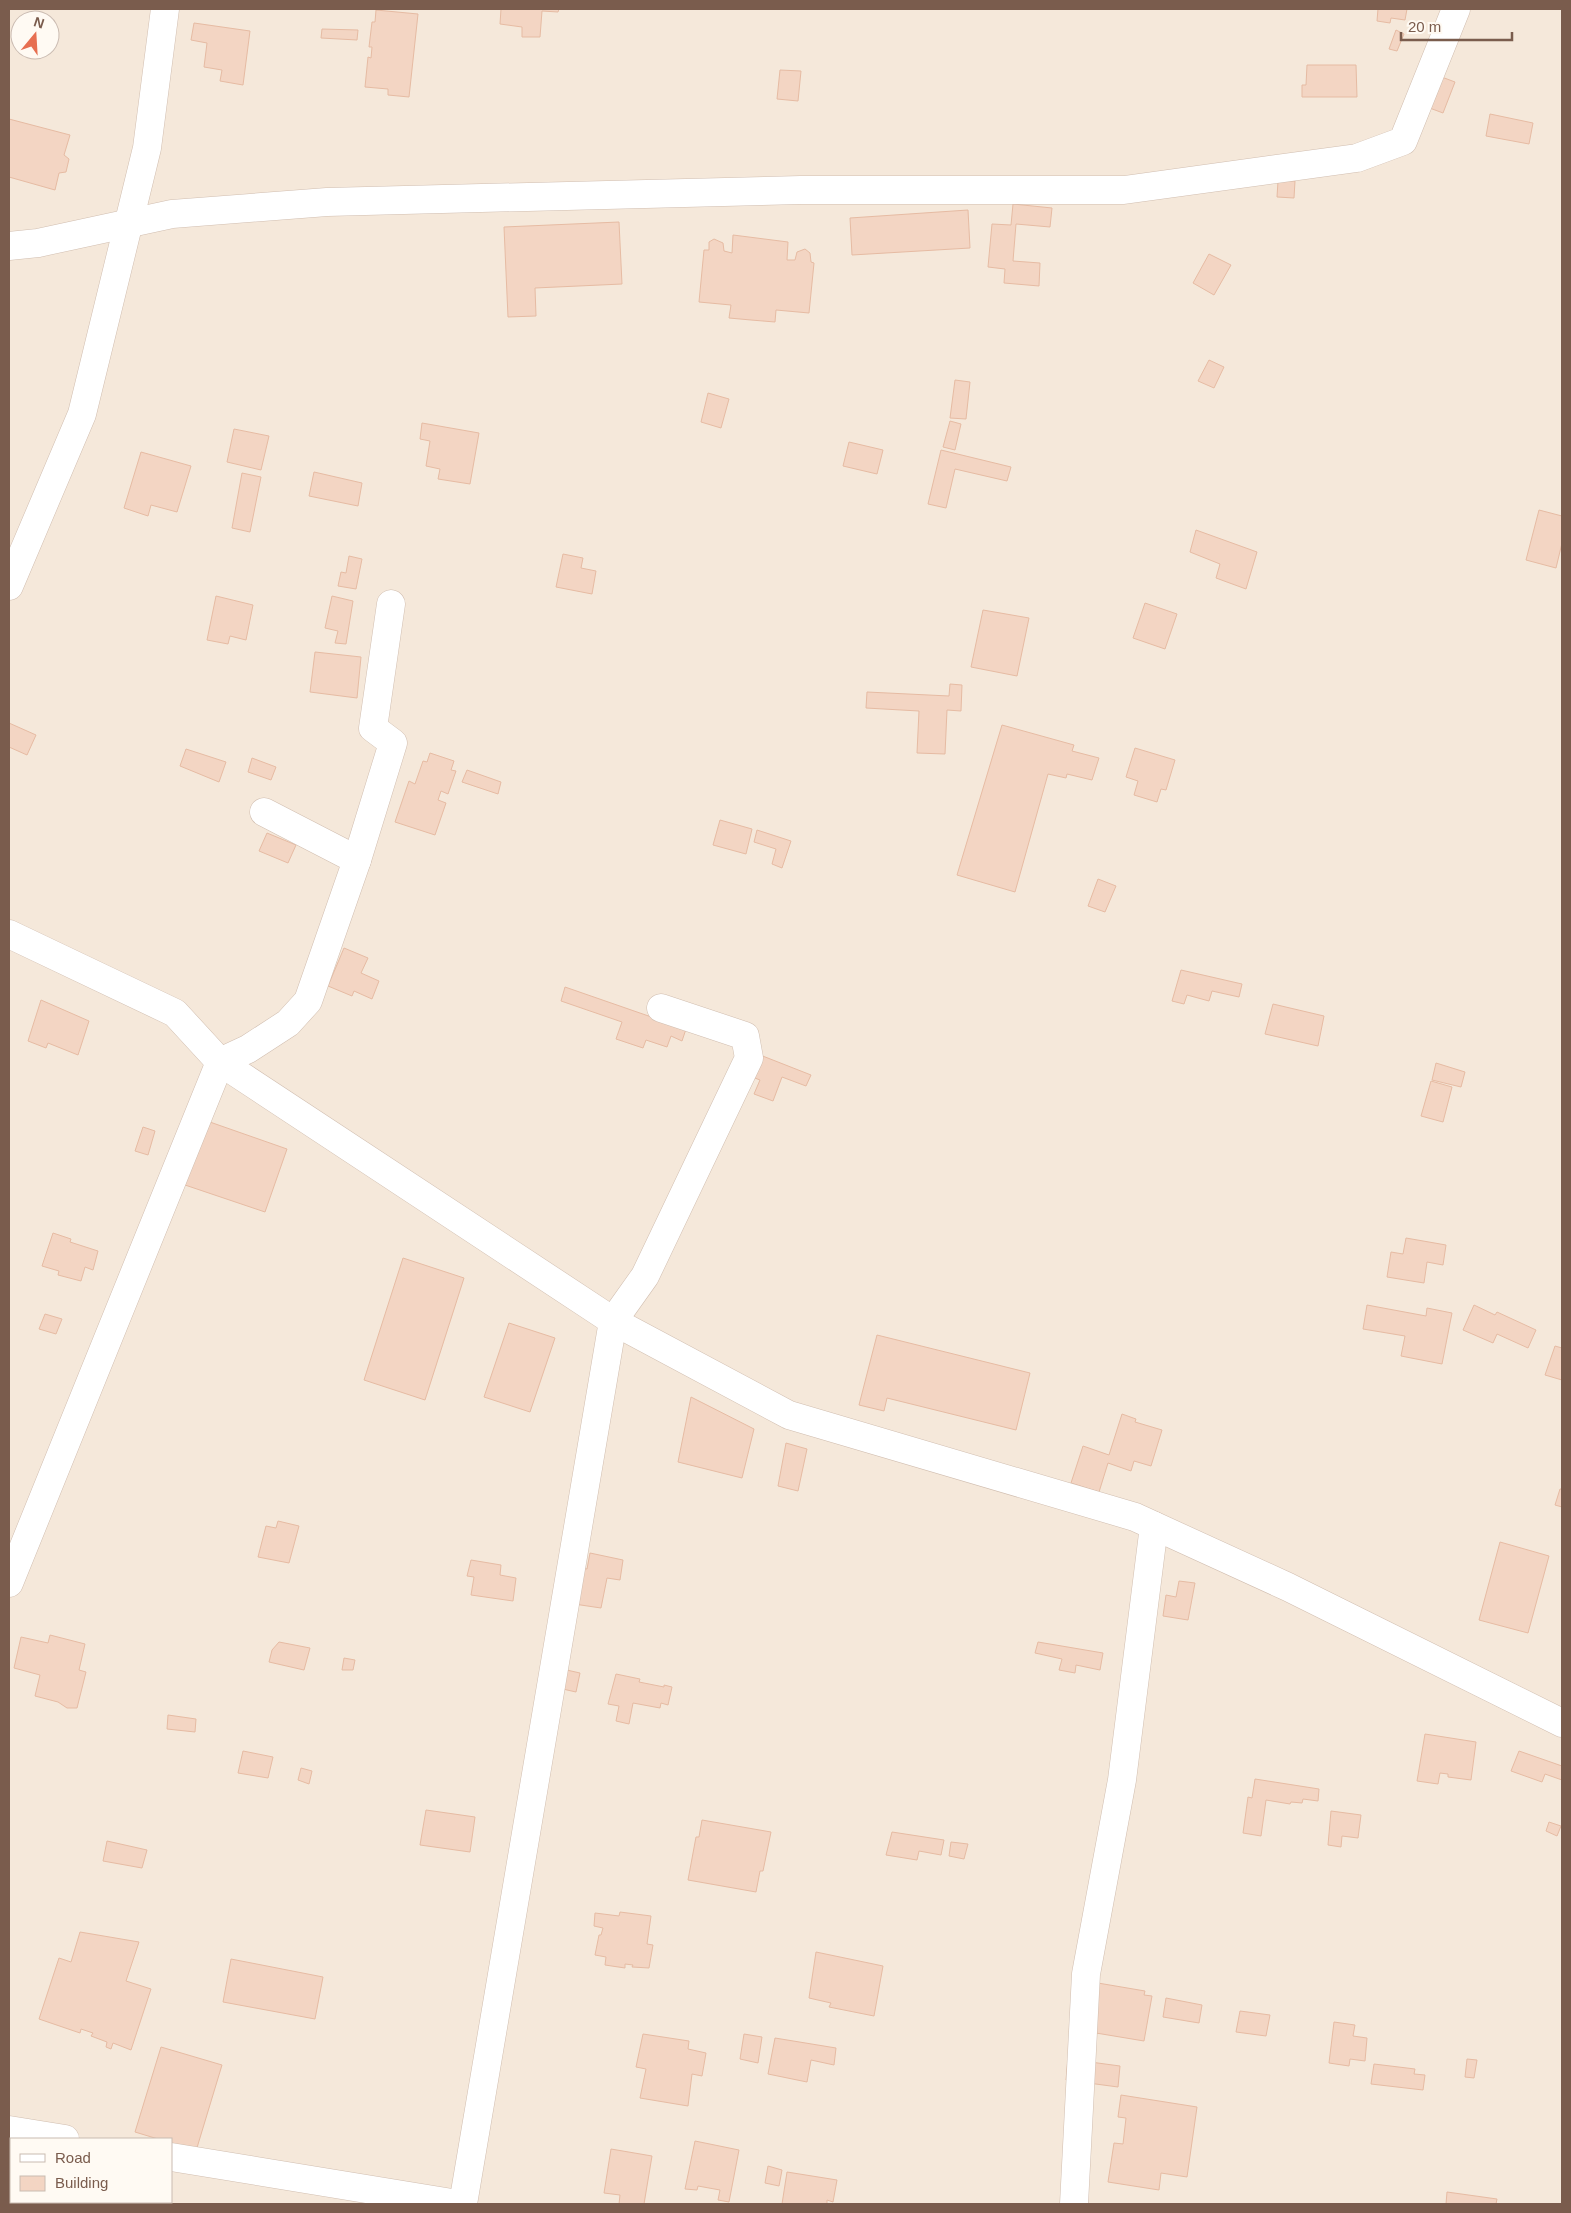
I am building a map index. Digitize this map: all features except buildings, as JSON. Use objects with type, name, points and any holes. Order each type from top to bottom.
[{"type":"street","points":[[9,586],[82,414],[127,223],[147,148],[165,9]]},
{"type":"street","points":[[9,246],[38,244],[172,214],[327,202],[801,190],[1124,190],[1357,158],[1403,141],[1456,9]]},
{"type":"street","points":[[9,1583],[220,1062],[248,1049],[288,1023],[308,1001],[357,860],[393,743],[373,728],[391,604]]},
{"type":"street","points":[[264,812],[357,860]]},
{"type":"street","points":[[9,934],[175,1013],[220,1062],[613,1321],[789,1415],[1135,1517],[1288,1587],[1562,1723]]},
{"type":"street","points":[[463,2204],[613,1321],[645,1276],[749,1058],[744,1036],[661,1008]]},
{"type":"street","points":[[1074,2204],[1086,1974],[1122,1780],[1154,1526]]},
{"type":"street","points":[[9,2130],[59,2138]]},
{"type":"street","points":[[172,2157],[458,2204]]},
{"type":"shaded area","points":[[9,9],[1562,9],[1562,2204],[9,2204]]}]
